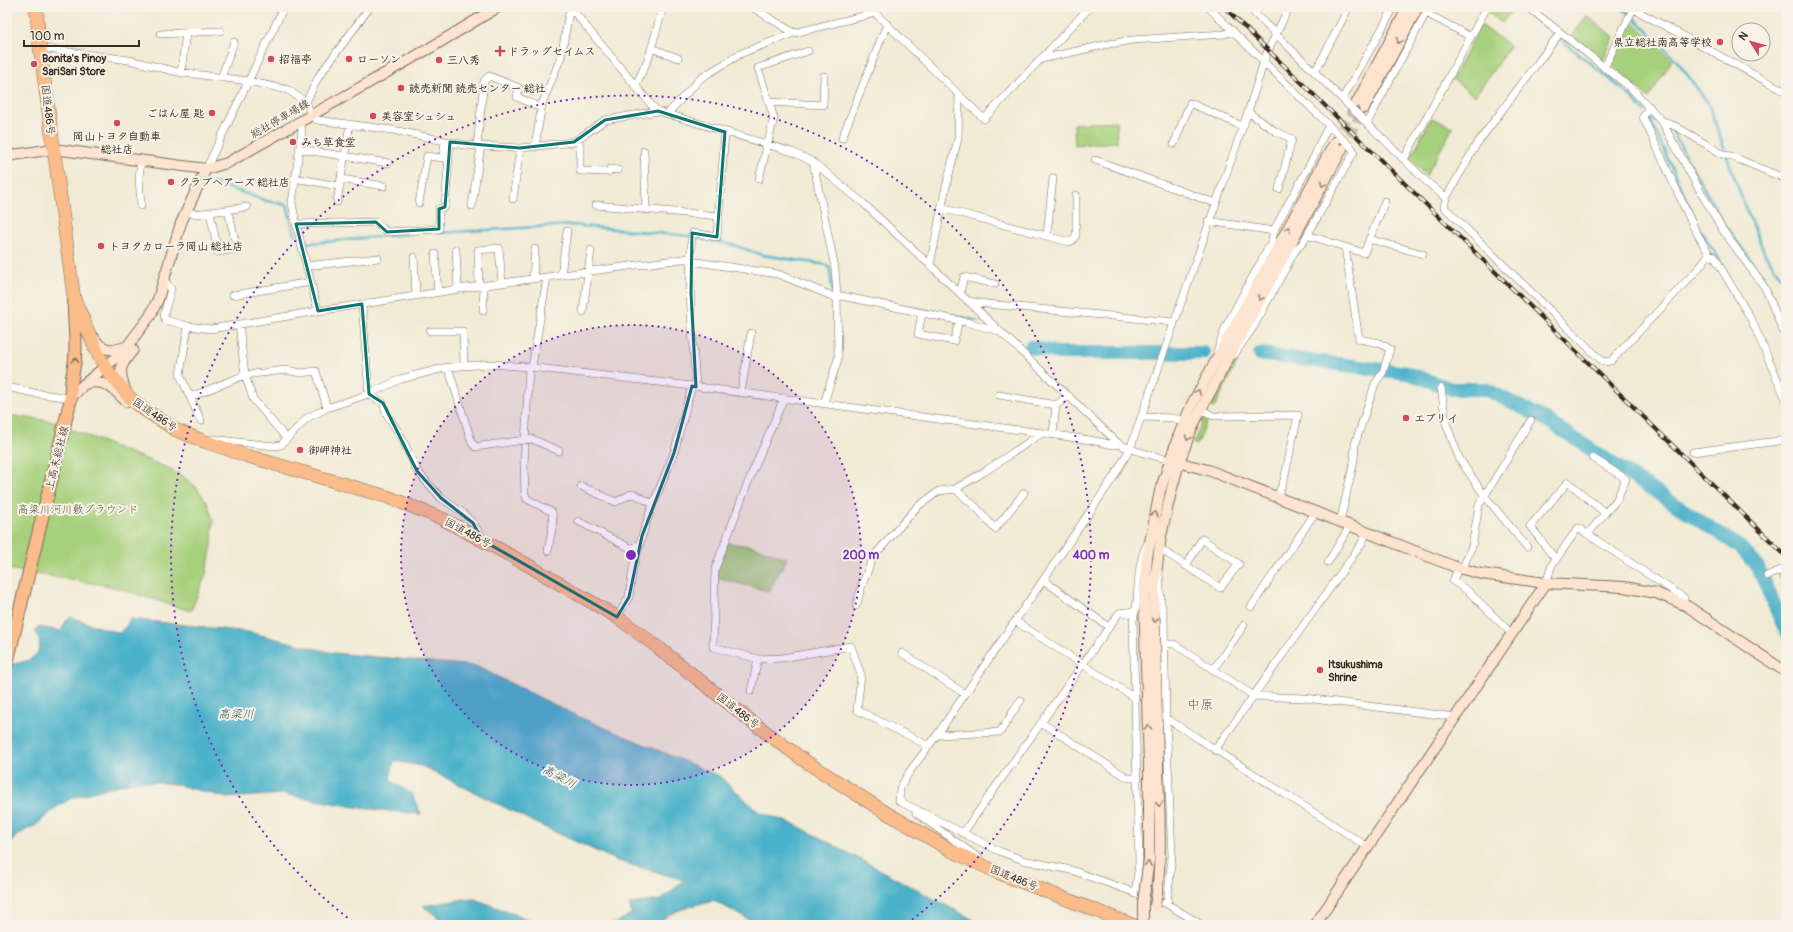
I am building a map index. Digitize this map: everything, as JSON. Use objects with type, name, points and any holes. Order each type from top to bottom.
[{"type":"highway","name":"国道486号","points":[[36,7],[53,149],[74,298],[85,327],[105,367],[128,396],[142,408],[176,430],[206,442],[408,504],[443,519],[617,617],[756,725],[805,761],[919,832],[952,851],[1001,874],[1133,925]]},
{"type":"main road","name":"上高末総社線","points":[[7,663],[72,398],[70,389],[76,348],[73,315],[74,298]]},
{"type":"street","points":[[7,387],[34,393],[72,398],[83,385],[129,346],[143,327],[152,312],[164,280],[181,223],[284,7]]},
{"type":"street","points":[[306,102],[319,76],[370,7]]},
{"type":"street","name":"総社停車場線","points":[[7,156],[53,149],[206,170],[227,163],[430,48],[498,7]]},
{"type":"street","points":[[570,7],[653,108],[667,114],[806,157],[813,162],[863,203],[968,300],[1119,444],[1130,449],[1174,462],[1208,470],[1460,569],[1482,574],[1546,583],[1624,588],[1656,593],[1684,605],[1786,672]]},
{"type":"street","points":[[535,147],[541,108],[561,57],[570,7]]},
{"type":"street","points":[[635,87],[644,71],[663,7]]},
{"type":"street","points":[[752,7],[794,33]]},
{"type":"street","points":[[869,7],[984,119],[1090,7]]},
{"type":"street","points":[[1208,7],[1329,125],[1353,149],[1354,152],[1307,235],[1295,251],[1254,326],[1238,351],[1224,367]]},
{"type":"street","points":[[1248,7],[1446,198]]},
{"type":"street","points":[[899,801],[900,788],[1113,478],[1130,449],[1208,221],[1248,112],[1264,62],[1275,33],[1289,7]]},
{"type":"street","points":[[1315,72],[1349,7]]},
{"type":"street","points":[[1343,98],[1394,7]]},
{"type":"street","points":[[1408,7],[1361,105],[1424,9]]},
{"type":"street","points":[[1404,159],[1487,7]]},
{"type":"street","points":[[1528,7],[1558,36],[1631,88],[1647,111],[1727,155],[1786,179]]},
{"type":"street","points":[[1367,122],[1424,9]]},
{"type":"street","points":[[1424,9],[1471,37]]},
{"type":"street","points":[[1604,68],[1631,11],[1786,92]]},
{"type":"street","points":[[667,114],[689,89],[715,68],[742,53],[794,33],[875,13]]},
{"type":"street","points":[[842,138],[887,24]]},
{"type":"street","points":[[160,34],[220,31]]},
{"type":"street","points":[[1041,59],[1090,47],[1132,40],[1225,34],[1233,31]]},
{"type":"street","points":[[181,73],[186,32]]},
{"type":"street","points":[[1558,36],[1476,145],[1446,198],[1444,207],[1603,362],[1611,361],[1698,268],[1709,254]]},
{"type":"street","points":[[221,78],[234,42]]},
{"type":"street","points":[[40,48],[129,60],[181,73],[248,81],[288,90],[306,102],[311,115],[317,120],[393,130],[479,146],[520,148],[576,141],[605,120],[658,111]]},
{"type":"street","points":[[651,48],[678,58]]},
{"type":"street","points":[[759,180],[774,118],[758,68],[808,51]]},
{"type":"street","points":[[472,206],[479,146],[484,81],[489,76],[520,88],[518,96],[541,108]]},
{"type":"street","points":[[769,102],[823,106],[824,76]]},
{"type":"street","points":[[930,265],[941,208],[958,139],[959,95]]},
{"type":"street","points":[[1174,144],[1190,103],[1242,126]]},
{"type":"street","points":[[1647,111],[1643,117],[1694,228],[1709,254],[1714,256],[1752,321],[1786,399]]},
{"type":"street","points":[[1248,112],[1275,131],[1292,139],[1279,189]]},
{"type":"street","points":[[1662,120],[1694,182],[1722,229],[1765,288],[1786,338]]},
{"type":"street","points":[[299,122],[302,130],[294,178],[292,204],[318,311]]},
{"type":"street","points":[[337,202],[350,124]]},
{"type":"street","points":[[1214,362],[1226,326],[1271,243],[1274,231],[1316,153],[1329,125]]},
{"type":"street","points":[[617,617],[628,597],[633,568],[653,504],[674,453],[694,387],[690,259],[692,237],[693,233],[717,237],[725,132]]},
{"type":"street","points":[[419,203],[427,156],[443,158],[448,141]]},
{"type":"street","points":[[296,224],[376,222],[387,232],[439,229],[439,209],[445,207],[448,141]]},
{"type":"street","points":[[576,141],[580,145],[580,171],[608,172],[610,169],[618,170]]},
{"type":"street","points":[[1144,925],[1144,903],[1149,859],[1153,765],[1154,588],[1159,548],[1174,462],[1184,421],[1214,362],[1338,146],[1201,409],[1190,433],[1174,462],[1160,492],[1150,536],[1144,596],[1153,765],[1161,850],[1159,879],[1154,906],[1144,925]]},
{"type":"street","points":[[513,199],[520,148]]},
{"type":"street","points":[[299,149],[388,163]]},
{"type":"street","points":[[644,151],[646,210]]},
{"type":"street","points":[[1095,160],[1215,203]]},
{"type":"street","points":[[141,161],[139,177],[141,206]]},
{"type":"street","points":[[813,162],[835,268],[837,297],[838,359],[824,403]]},
{"type":"street","points":[[294,178],[384,186]]},
{"type":"street","points":[[1047,235],[1053,178]]},
{"type":"street","points":[[941,208],[1069,242],[1075,238],[1076,195]]},
{"type":"street","points":[[1307,235],[1364,253],[1384,201]]},
{"type":"street","points":[[596,205],[719,216]]},
{"type":"street","points":[[186,212],[196,214],[247,207]]},
{"type":"street","points":[[210,212],[218,252],[237,249],[228,210]]},
{"type":"street","points":[[1208,221],[1274,231]]},
{"type":"street","points":[[561,275],[567,231]]},
{"type":"street","points":[[1369,239],[1423,254]]},
{"type":"street","points":[[1340,522],[1354,460],[1355,444],[1375,384],[1383,372],[1390,349],[1379,343],[1359,339],[1345,247]]},
{"type":"street","points":[[483,311],[478,250],[499,248],[502,283]]},
{"type":"street","points":[[456,250],[458,289]]},
{"type":"street","points":[[533,279],[535,250]]},
{"type":"street","points":[[584,312],[591,250]]},
{"type":"street","points":[[435,254],[438,292]]},
{"type":"street","points":[[414,257],[416,295]]},
{"type":"street","points":[[306,266],[378,258]]},
{"type":"street","points":[[164,280],[171,289],[164,314],[165,320],[188,326],[211,329],[416,295],[690,259],[778,274],[837,297],[959,320],[1000,331]]},
{"type":"street","points":[[547,277],[530,367],[524,465],[527,499],[552,512],[553,523],[548,551]]},
{"type":"street","points":[[960,293],[964,277],[995,284]]},
{"type":"street","points":[[233,294],[310,282]]},
{"type":"street","points":[[968,300],[987,304],[1174,322]]},
{"type":"street","points":[[362,304],[369,394]]},
{"type":"street","points":[[922,313],[918,334],[954,341],[959,320]]},
{"type":"street","points":[[238,324],[245,375],[253,399],[287,439]]},
{"type":"street","points":[[188,326],[180,375],[201,421]]},
{"type":"street","points":[[85,327],[96,342],[103,348],[113,350],[129,346]]},
{"type":"street","points":[[128,396],[120,371],[125,359],[140,342],[143,335],[143,327]]},
{"type":"street","points":[[430,332],[463,331],[464,366]]},
{"type":"street","points":[[741,393],[751,333]]},
{"type":"street","points":[[206,442],[212,439],[274,446],[281,444],[287,439],[307,418],[327,408],[369,394],[401,379],[448,367],[491,364],[530,367],[824,403],[1053,434],[1090,440],[1114,446],[1119,444]]},
{"type":"street","points":[[448,367],[472,443],[475,447],[532,439],[559,450]]},
{"type":"street","points":[[190,397],[245,375],[286,370],[301,373],[316,371],[327,408]]},
{"type":"street","points":[[83,385],[93,382],[106,384],[131,406],[142,408]]},
{"type":"street","points":[[1441,388],[1446,423],[1459,458],[1484,495],[1527,547]]},
{"type":"street","points":[[369,394],[383,403],[387,415],[401,436],[417,471],[441,498],[463,513],[473,523],[482,540]]},
{"type":"street","points":[[999,395],[1056,405],[1069,396]]},
{"type":"street","points":[[784,398],[747,485],[715,569],[712,647],[758,659],[782,658],[851,646],[861,675],[857,710],[929,746]]},
{"type":"street","points":[[1053,434],[1056,405]]},
{"type":"street","points":[[1201,409],[1213,416],[1298,415],[1284,480],[1277,498]]},
{"type":"street","points":[[1142,417],[1173,418],[1184,421]]},
{"type":"street","points":[[1512,634],[1468,591],[1453,581],[1472,546],[1479,504],[1531,420]]},
{"type":"street","points":[[856,606],[869,563],[905,519],[924,501],[939,491],[955,490],[1042,433]]},
{"type":"street","points":[[1693,452],[1786,440]]},
{"type":"street","points":[[1588,534],[1616,501],[1626,479],[1593,458]]},
{"type":"street","points":[[1556,560],[1530,526],[1568,482],[1605,513]]},
{"type":"street","points":[[582,486],[616,502],[631,494],[653,504]]},
{"type":"street","points":[[955,490],[977,508],[995,529],[1024,493]]},
{"type":"street","points":[[1251,607],[1315,513]]},
{"type":"street","points":[[578,521],[630,548],[640,546]]},
{"type":"street","points":[[1328,562],[1350,526]]},
{"type":"street","points":[[1315,925],[1546,583],[1552,565],[1578,528],[1684,598],[1684,605]]},
{"type":"street","points":[[1216,750],[1362,543],[1366,533]]},
{"type":"street","points":[[1135,894],[1139,863],[1133,620],[1142,554],[1150,536]]},
{"type":"street","points":[[1159,548],[1186,566],[1220,588],[1239,564],[1202,539],[1186,566]]},
{"type":"street","points":[[1157,563],[1164,618],[1166,718],[1172,856],[1167,904]]},
{"type":"street","points":[[1767,576],[1781,570],[1786,582]]},
{"type":"street","points":[[1043,580],[1109,627]]},
{"type":"street","points":[[964,833],[1119,613],[1135,611]]},
{"type":"street","points":[[1015,621],[1135,698]]},
{"type":"street","points":[[1213,670],[1244,625]]},
{"type":"street","points":[[1165,644],[1174,644],[1254,696],[1313,699],[1456,717]]},
{"type":"street","points":[[902,653],[965,694]]},
{"type":"street","points":[[751,691],[758,659]]},
{"type":"street","points":[[937,735],[1000,732],[1021,700]]},
{"type":"street","points":[[1166,718],[1368,847]]},
{"type":"street","points":[[1042,723],[1128,778],[1138,778]]},
{"type":"street","points":[[899,801],[1001,874]]},
{"type":"street","points":[[899,801],[1005,854],[1023,860],[1071,870],[1135,894],[1167,904],[1202,925]]},
{"type":"highlighted area","points":[[658,111],[725,132],[717,237],[692,233],[691,293],[696,387],[692,386],[674,453],[642,536],[629,597],[617,617],[482,540],[473,523],[441,498],[417,471],[383,403],[369,394],[362,304],[318,311],[296,224],[376,222],[387,232],[439,229],[439,209],[445,207],[450,142],[520,148],[574,142],[605,120]]},
{"type":"green space","points":[[1492,7],[1515,7],[1502,23],[1489,13]]},
{"type":"green space","points":[[1587,16],[1614,37],[1603,60],[1600,60],[1571,37]]},
{"type":"green space","points":[[1631,19],[1672,60],[1649,98],[1610,63]]},
{"type":"green space","points":[[1481,25],[1510,46],[1475,96],[1452,79]]},
{"type":"green space","points":[[1431,118],[1453,127],[1426,176],[1410,159]]},
{"type":"green space","points":[[1116,121],[1117,142],[1075,145],[1074,124]]},
{"type":"green space","points":[[1234,361],[1237,363],[1214,408],[1210,406]]},
{"type":"green space","name":"高梁川河川敷グラウンド","points":[[7,415],[50,421],[158,464],[181,475],[196,487],[207,502],[213,520],[212,546],[206,574],[191,611],[110,586],[7,569]]},
{"type":"green space","points":[[1205,417],[1208,419],[1197,445],[1193,443]]},
{"type":"green space","points":[[725,543],[751,546],[787,558],[769,591],[718,578],[717,568]]},
{"type":"water","name":"高梁川","points":[[70,617],[119,633],[130,619],[248,632],[333,653],[476,666],[577,716],[719,776],[759,812],[796,825],[983,925],[759,925],[713,900],[690,906],[669,915],[657,925],[607,925],[614,924],[631,914],[630,904],[661,900],[684,880],[618,861],[542,826],[422,766],[394,761],[390,780],[412,794],[421,814],[360,808],[283,794],[227,798],[175,784],[140,781],[114,786],[72,798],[58,806],[35,826],[29,828],[14,838],[11,844],[7,845],[7,664],[15,664],[29,660],[38,652],[39,639],[35,630],[38,627],[61,631],[66,621]]},
{"type":"water","points":[[472,898],[543,925],[448,925],[423,906]]},
{"type":"waterway","points":[[1520,7],[1626,92],[1645,112]]},
{"type":"waterway","points":[[1620,7],[1638,21],[1677,61],[1708,103],[1745,207],[1765,254],[1781,277],[1786,289]]},
{"type":"waterway","points":[[1649,117],[1700,230],[1721,261]]},
{"type":"waterway","points":[[1649,117],[1659,124]]},
{"type":"waterway","points":[[1671,129],[1722,221],[1765,280],[1780,316]]},
{"type":"waterway","points":[[211,182],[267,201],[287,205],[295,235]]},
{"type":"waterway","points":[[437,233],[571,225],[689,236],[733,245],[763,255],[827,265],[830,269],[833,292]]},
{"type":"waterway","points":[[302,242],[313,243],[408,234]]},
{"type":"waterway","points":[[905,306],[977,321]]},
{"type":"waterway","points":[[1031,347],[1059,353],[1203,353]]},
{"type":"waterway","points":[[1260,354],[1407,373],[1452,389],[1485,389],[1543,418],[1740,547],[1758,567],[1786,632]]},
{"type":"tunnel","points":[[1335,142],[1357,102]]},
{"type":"tunnel","points":[[1342,149],[1364,108]]},
{"type":"tunnel","points":[[1135,698],[1166,718]]},
{"type":"railway","points":[[1224,7],[1786,556]]},
{"type":"place","name":"県立総社南高等学校","points":[[1720,42]]},
{"type":"place","name":"ドラッグセイムス","points":[[500,51]]},
{"type":"place","name":"招福亭","points":[[271,59]]},
{"type":"place","name":"ローソン","points":[[349,59]]},
{"type":"place","name":"三八秀","points":[[439,60]]},
{"type":"place","name":"Bonita's Pinoy SariSari Store","points":[[34,64]]},
{"type":"place","name":"読売新聞 読売センター 総社","points":[[401,88]]},
{"type":"place","name":"ごはん屋 匙","points":[[212,113]]},
{"type":"place","name":"美容室シュシュ","points":[[373,116]]},
{"type":"place","name":"岡山トヨタ自動車 総社店","points":[[117,123]]},
{"type":"place","name":"みち草食堂","points":[[293,142]]},
{"type":"place","name":"クラブヘアーズ 総社店","points":[[171,182]]},
{"type":"place","name":"トヨタカローラ岡山 総社店","points":[[101,246]]},
{"type":"place","name":"エブリイ","points":[[1406,418]]},
{"type":"place","name":"御岬神社","points":[[300,450]]},
{"type":"place","name":"Itsukushima Shrine","points":[[1320,670]]},
{"type":"district","name":"中原","points":[[1200,705]]}]
